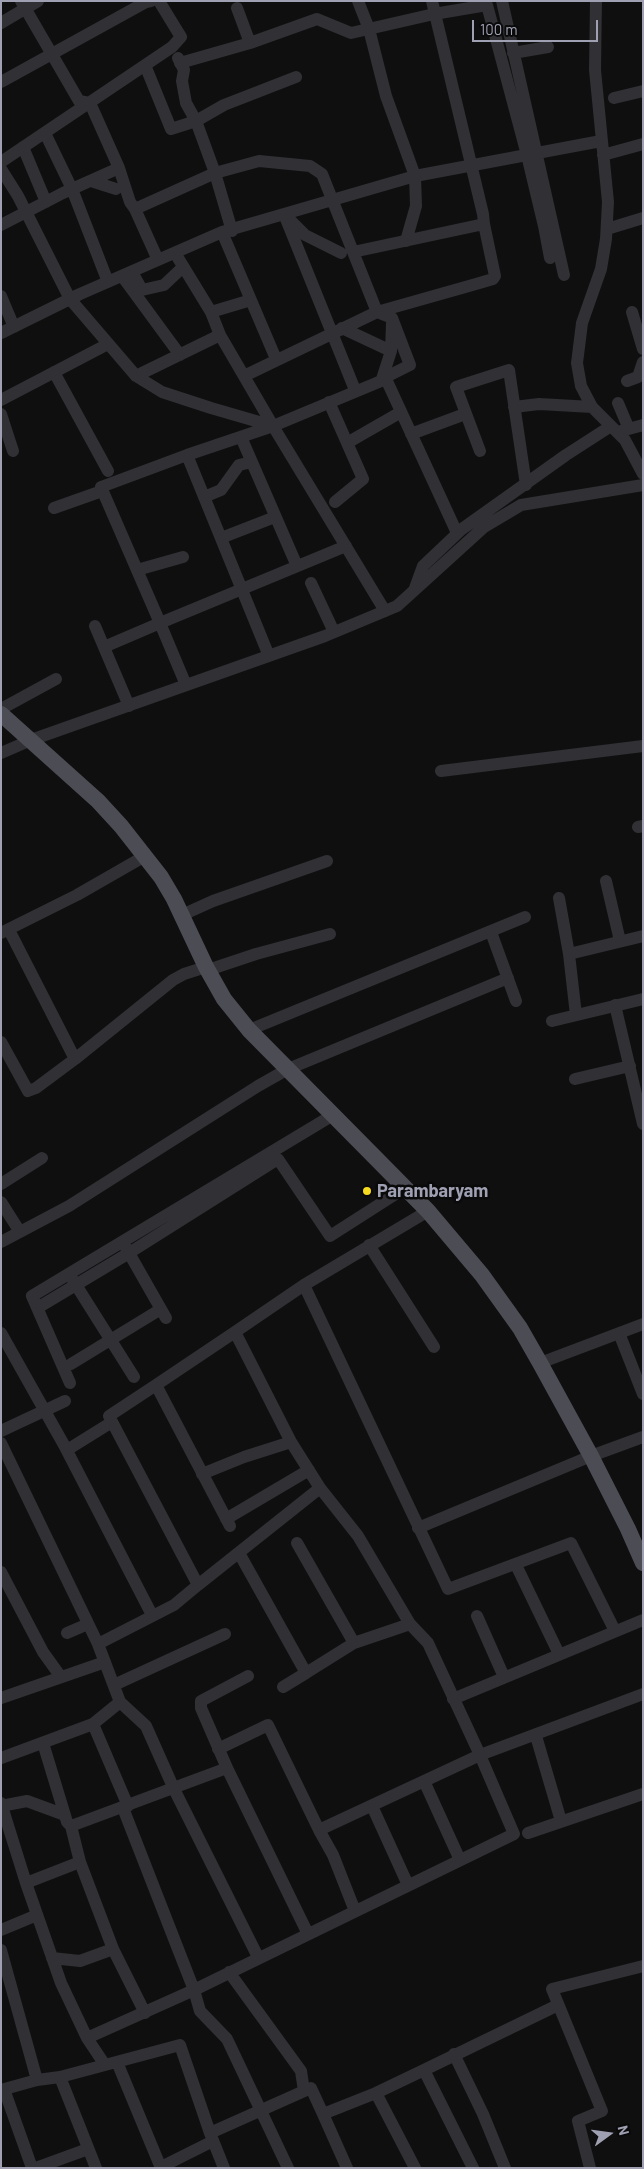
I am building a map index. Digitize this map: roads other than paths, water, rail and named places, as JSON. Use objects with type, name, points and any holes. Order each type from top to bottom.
[{"type":"main road","points":[[1,714],[98,801],[122,826],[165,884],[224,999],[249,1030],[428,1211],[482,1275],[520,1328],[540,1363],[591,1456],[643,1563]]},
{"type":"street","points":[[1,23],[23,5],[38,1]]},
{"type":"street","points":[[1,82],[151,1]]},
{"type":"street","points":[[1,162],[172,47],[181,36],[158,1]]},
{"type":"street","points":[[358,1],[369,29],[386,96],[415,176],[416,206],[406,241]]},
{"type":"street","points":[[502,1],[550,258]]},
{"type":"street","points":[[596,1],[595,70],[608,202],[607,229],[600,269],[582,323],[576,363],[581,386],[592,407],[619,429],[643,474]]},
{"type":"street","points":[[23,5],[50,54],[80,101],[90,103]]},
{"type":"street","points":[[180,63],[250,43],[317,19],[351,33],[433,8],[487,5],[564,274]]},
{"type":"street","points":[[237,8],[250,43]]},
{"type":"street","points":[[244,376],[377,312],[493,279],[494,267],[483,214],[433,8]]},
{"type":"street","points":[[513,53],[548,46]]},
{"type":"street","points":[[172,47],[184,70],[182,81],[186,103],[196,122],[215,173],[227,231],[251,300],[276,359]]},
{"type":"street","points":[[145,65],[171,130],[196,122],[224,105],[296,77]]},
{"type":"street","points":[[614,98],[643,91]]},
{"type":"street","points":[[90,103],[119,168],[130,202],[158,260]]},
{"type":"street","points":[[45,133],[72,189],[108,282]]},
{"type":"street","points":[[1,333],[70,299],[227,231],[415,176],[602,141]]},
{"type":"street","points":[[603,155],[643,144]]},
{"type":"street","points":[[24,147],[46,202]]},
{"type":"street","points":[[135,210],[215,173],[259,161],[310,166],[322,174],[332,199],[347,252],[377,312],[392,318],[410,365],[273,426],[101,487],[186,685]]},
{"type":"street","points":[[1,225],[90,180],[119,168]]},
{"type":"street","points":[[1,169],[70,299],[136,376],[162,392],[273,426]]},
{"type":"street","points":[[90,180],[116,189]]},
{"type":"street","points":[[284,214],[305,235],[347,252],[484,224]]},
{"type":"street","points":[[284,214],[337,330],[355,390]]},
{"type":"street","points":[[607,229],[643,218]]},
{"type":"street","points":[[175,253],[211,312],[220,335],[273,426],[385,611]]},
{"type":"street","points":[[127,274],[142,290],[164,285],[183,267]]},
{"type":"street","points":[[127,274],[180,354]]},
{"type":"street","points":[[1,296],[14,327]]},
{"type":"street","points":[[211,312],[251,300]]},
{"type":"street","points":[[632,312],[643,348]]},
{"type":"street","points":[[382,379],[391,351],[392,318]]},
{"type":"street","points":[[337,330],[391,351]]},
{"type":"street","points":[[136,376],[220,335]]},
{"type":"street","points":[[1,400],[108,344]]},
{"type":"street","points":[[627,381],[638,377],[643,362]]},
{"type":"street","points":[[480,452],[456,387],[508,370],[526,484]]},
{"type":"street","points":[[54,372],[108,471]]},
{"type":"street","points":[[382,379],[386,379],[458,533]]},
{"type":"street","points":[[329,402],[363,479],[335,502]]},
{"type":"street","points":[[618,403],[619,429]]},
{"type":"street","points":[[514,407],[539,404],[592,407]]},
{"type":"street","points":[[347,443],[401,412]]},
{"type":"street","points":[[1,414],[13,452]]},
{"type":"street","points":[[411,434],[465,414]]},
{"type":"street","points":[[414,590],[423,566],[458,533],[526,484],[619,429],[643,425]]},
{"type":"street","points":[[241,437],[297,566]]},
{"type":"street","points":[[187,455],[269,656]]},
{"type":"street","points":[[204,497],[221,490],[239,465],[252,462]]},
{"type":"street","points":[[1,753],[31,740],[334,632],[397,606],[484,527],[521,505],[643,485]]},
{"type":"street","points":[[54,508],[102,490]]},
{"type":"street","points":[[221,538],[275,517]]},
{"type":"street","points":[[104,647],[346,546]]},
{"type":"street","points":[[137,570],[183,557]]},
{"type":"street","points":[[311,583],[334,632]]},
{"type":"street","points":[[95,626],[128,706]]},
{"type":"street","points":[[1,709],[56,680]]},
{"type":"street","points":[[441,771],[643,746]]},
{"type":"street","points":[[75,1059],[4,929],[77,895],[145,856]]},
{"type":"street","points":[[182,915],[213,901],[327,861]]},
{"type":"street","points":[[606,881],[620,941]]},
{"type":"street","points":[[560,898],[576,1014]]},
{"type":"street","points":[[249,1030],[525,918]]},
{"type":"street","points":[[491,932],[516,1001]]},
{"type":"street","points":[[1,1042],[28,1091],[75,1059],[173,980],[184,974],[330,934]]},
{"type":"street","points":[[569,954],[643,936]]},
{"type":"street","points":[[1,1242],[69,1206],[288,1069],[508,978]]},
{"type":"street","points":[[552,1021],[643,999]]},
{"type":"street","points":[[615,1005],[643,1124]]},
{"type":"street","points":[[575,1079],[630,1066]]},
{"type":"street","points":[[70,1383],[32,1296],[72,1279],[126,1248],[278,1158],[337,1119]]},
{"type":"street","points":[[126,1248],[337,1119]]},
{"type":"street","points":[[1,1184],[42,1158]]},
{"type":"street","points":[[278,1158],[330,1236],[405,1188]]},
{"type":"street","points":[[1,1202],[20,1232]]},
{"type":"street","points":[[198,1585],[109,1416],[304,1285],[428,1211]]},
{"type":"street","points":[[369,1245],[434,1347]]},
{"type":"street","points":[[71,1364],[112,1340],[164,1314],[126,1248]]},
{"type":"street","points":[[39,1307],[72,1279]]},
{"type":"street","points":[[72,1279],[134,1377]]},
{"type":"street","points":[[304,1285],[448,1589],[571,1543],[615,1631]]},
{"type":"street","points":[[540,1363],[643,1324]]},
{"type":"street","points":[[87,2038],[194,1990],[258,1957],[514,1834],[428,1643],[410,1624],[358,1536],[308,1470],[291,1442],[235,1332]]},
{"type":"street","points":[[1,1333],[67,1450],[152,1615]]},
{"type":"street","points":[[619,1333],[643,1394]]},
{"type":"street","points":[[156,1385],[228,1523],[308,1470]]},
{"type":"street","points":[[1,1431],[65,1401]]},
{"type":"street","points":[[67,1450],[112,1422]]},
{"type":"street","points":[[418,1528],[591,1456],[643,1437]]},
{"type":"street","points":[[202,1474],[244,1456],[291,1442]]},
{"type":"street","points":[[1,1443],[98,1644],[120,1702],[146,1726],[174,1789],[258,1957]]},
{"type":"street","points":[[98,1644],[174,1605],[320,1488]]},
{"type":"street","points":[[297,1543],[354,1643]]},
{"type":"street","points":[[239,1553],[306,1673]]},
{"type":"street","points":[[516,1565],[559,1654]]},
{"type":"street","points":[[1,1572],[43,1652],[61,1677]]},
{"type":"street","points":[[477,1616],[504,1677]]},
{"type":"street","points":[[453,1699],[643,1620]]},
{"type":"street","points":[[67,1633],[88,1624]]},
{"type":"street","points":[[283,1687],[354,1643],[410,1624]]},
{"type":"street","points":[[114,1685],[225,1634]]},
{"type":"street","points":[[1,1698],[105,1662]]},
{"type":"street","points":[[248,1676],[201,1701],[201,1708],[218,1748],[308,1934]]},
{"type":"street","points":[[319,1830],[480,1755],[536,1736],[643,1694]]},
{"type":"street","points":[[1,1758],[93,1724],[120,1702]]},
{"type":"street","points":[[93,1724],[126,1807],[194,1990],[200,2011],[227,2039],[288,2168]]},
{"type":"street","points":[[218,1748],[268,1725],[333,1855],[355,1911]]},
{"type":"street","points":[[536,1736],[562,1822]]},
{"type":"street","points":[[42,1743],[67,1822],[72,1826],[80,1862],[113,1949],[145,2013]]},
{"type":"street","points":[[72,1826],[228,1768]]},
{"type":"street","points":[[424,1782],[460,1860]]},
{"type":"street","points":[[528,1833],[643,1794]]},
{"type":"street","points":[[65,1815],[27,1801],[2,1805],[26,1883],[61,1983],[87,2038],[111,2063],[161,2167],[261,2110],[311,2088],[347,2168]]},
{"type":"street","points":[[372,1806],[408,1885]]},
{"type":"street","points":[[26,1883],[80,1862]]},
{"type":"street","points":[[1,1930],[37,1915]]},
{"type":"street","points":[[52,1958],[80,1961],[113,1949]]},
{"type":"street","points":[[1,1950],[5,1980],[37,2080]]},
{"type":"street","points":[[590,2168],[578,2121],[602,2112],[552,1990],[643,1966]]},
{"type":"street","points":[[229,1972],[301,2071],[304,2091]]},
{"type":"street","points":[[323,2114],[376,2093],[558,2005]]},
{"type":"street","points":[[88,2149],[34,2168],[2,2089],[37,2080],[60,2077],[180,2044],[224,2168]]},
{"type":"street","points":[[454,2054],[483,2114],[505,2168]]},
{"type":"street","points":[[424,2070],[473,2168]]},
{"type":"street","points":[[60,2077],[96,2168]]},
{"type":"street","points":[[376,2093],[415,2168]]},
{"type":"place","name":"Parambaryam","points":[[367,1191]]}]
